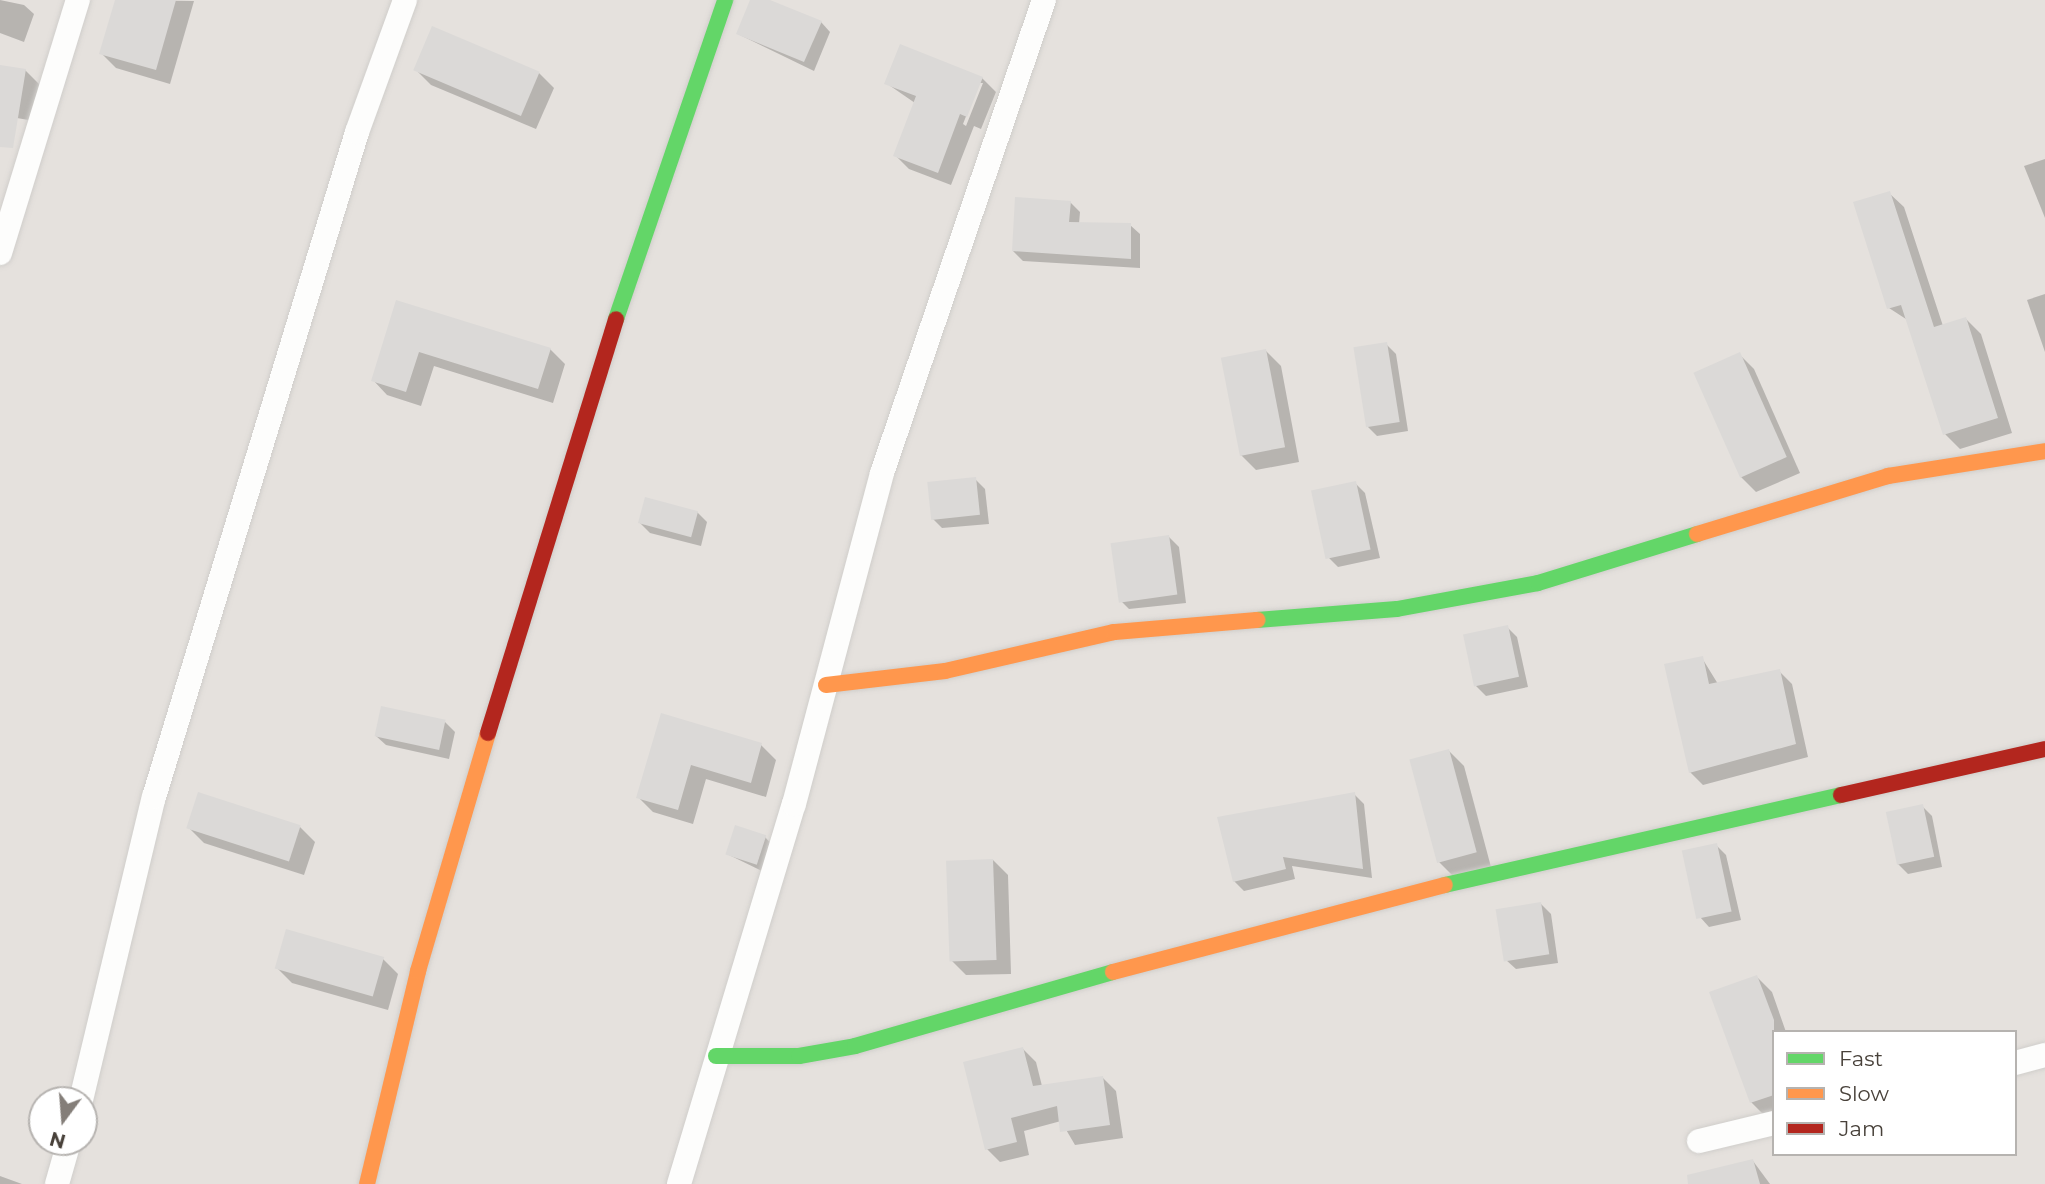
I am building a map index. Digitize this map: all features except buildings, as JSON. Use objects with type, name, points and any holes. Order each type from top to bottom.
[{"type":"street","points":[[0,253],[78,0]]},
{"type":"street","points":[[84,1086],[154,797],[357,132],[405,0]]},
{"type":"street","points":[[367,1184],[418,971],[576,436],[725,0]]},
{"type":"street","points":[[679,1184],[826,685],[882,474],[1044,0]]},
{"type":"street","points":[[826,685],[944,671],[1114,632],[1397,609],[1538,583],[1888,477],[2045,451]]},
{"type":"street","points":[[716,1056],[799,1056],[855,1046],[1311,915],[2045,749]]},
{"type":"street","points":[[2017,1062],[2045,1055]]},
{"type":"street","points":[[1699,1141],[1772,1123]]},
{"type":"street","points":[[57,1184],[65,1156]]},
{"type":"shaded area","points":[[0,0],[2045,0],[2045,1184],[0,1184]]},
{"type":"traffic: fast","points":[[616,319],[725,0]]},
{"type":"traffic: fast","points":[[1257,620],[1397,609],[1538,583],[1697,534]]},
{"type":"traffic: fast","points":[[1445,885],[1841,795]]},
{"type":"traffic: fast","points":[[716,1056],[799,1056],[855,1046],[1113,972]]},
{"type":"traffic: slow","points":[[1697,534],[1888,476],[2045,451]]},
{"type":"traffic: slow","points":[[826,685],[945,671],[1114,632],[1257,620]]},
{"type":"traffic: slow","points":[[367,1184],[418,971],[488,733]]},
{"type":"traffic: slow","points":[[1113,972],[1445,885]]},
{"type":"traffic: jam","points":[[488,733],[616,319]]},
{"type":"traffic: jam","points":[[1841,795],[2045,749]]}]
